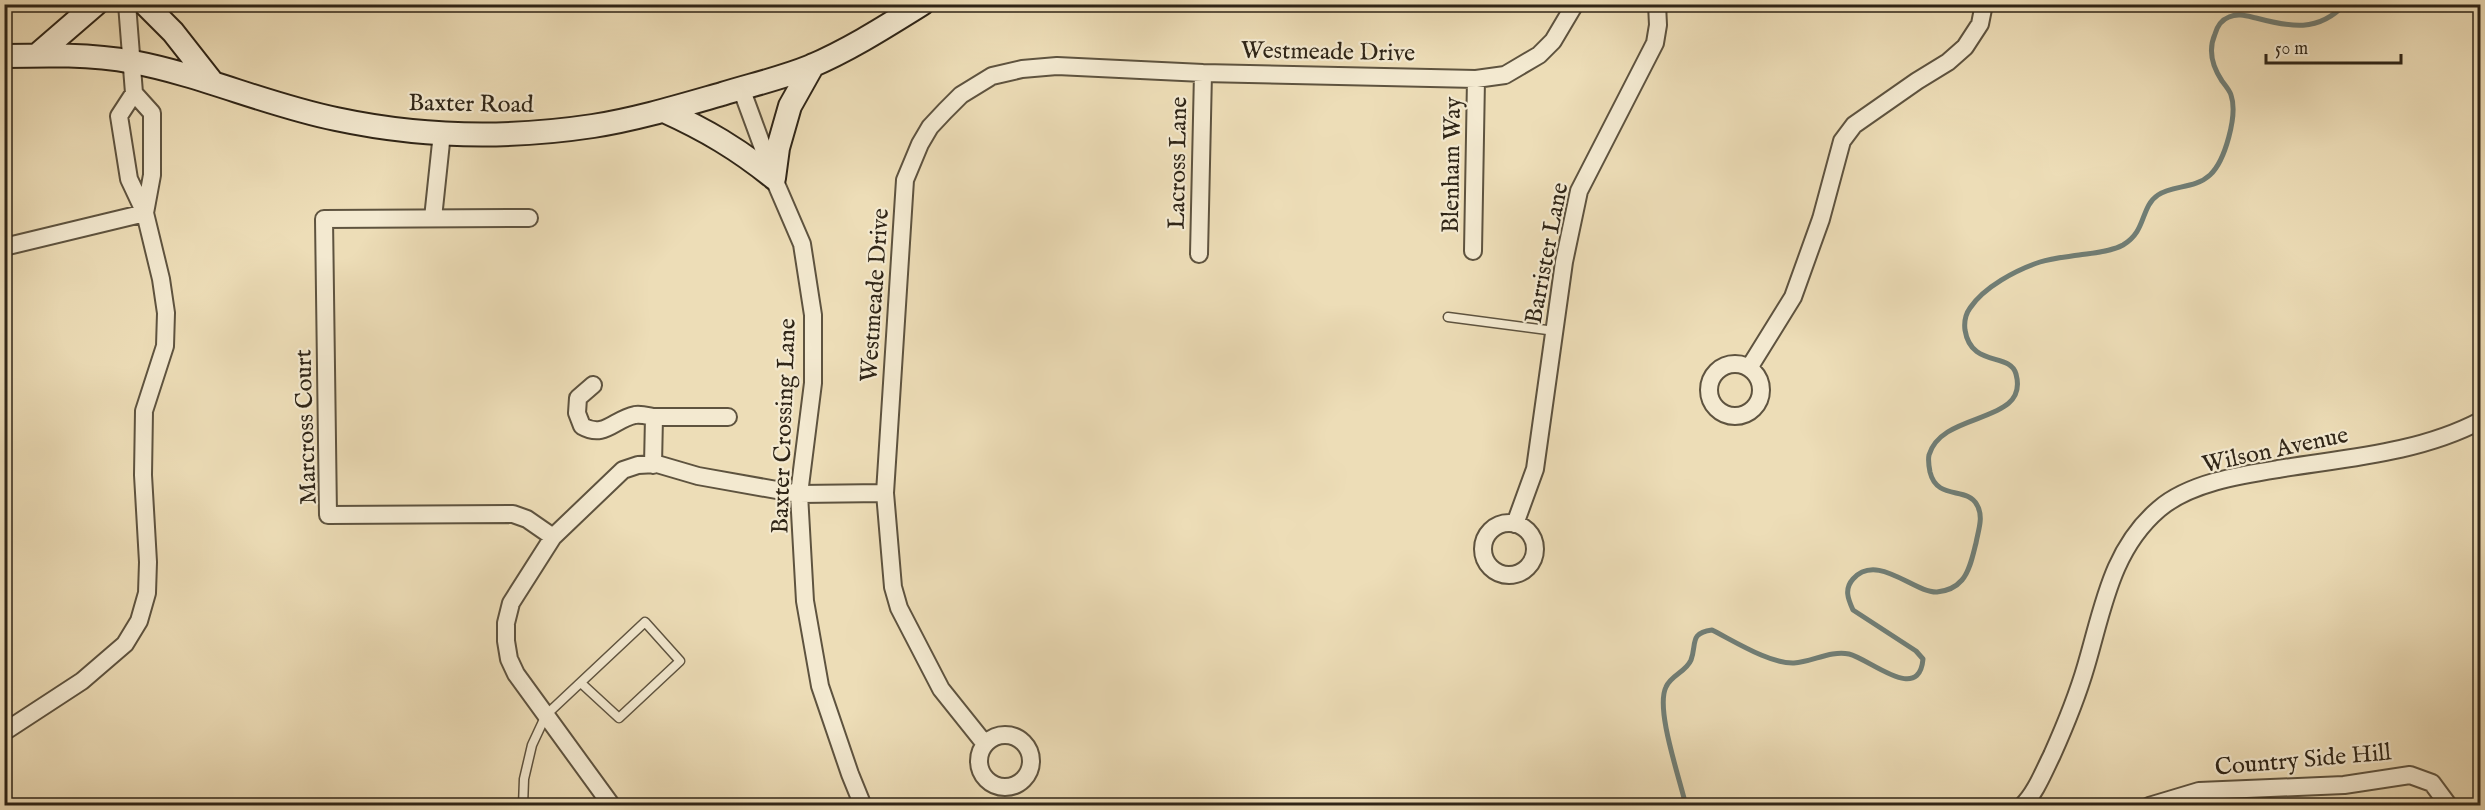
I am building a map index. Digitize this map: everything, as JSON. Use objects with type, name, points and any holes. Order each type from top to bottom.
[{"type":"main road","points":[[37,55],[96,4]]},
{"type":"main road","points":[[145,4],[173,32],[213,82]]},
{"type":"main road","name":"Baxter Road","points":[[4,56],[106,58],[132,62],[213,82],[267,101],[334,119],[382,128],[482,135],[540,132],[594,126],[664,111],[813,65],[851,47],[922,4]]},
{"type":"main road","points":[[774,178],[778,148],[790,106],[813,65]]},
{"type":"main road","points":[[664,111],[705,130],[742,152],[774,178]]},
{"type":"street","points":[[4,732],[104,664],[126,644],[139,621],[147,593],[148,562],[143,508],[144,411],[165,346],[166,313],[162,279],[145,213],[129,179],[119,116],[134,93],[127,4]]},
{"type":"street","name":"Westmeade Drive","points":[[985,744],[941,688],[899,608],[893,587],[885,493],[905,180],[930,127],[961,95],[992,76],[1022,69],[1057,66],[1203,73],[1476,79],[1505,75],[1539,55],[1553,41],[1575,4]]},
{"type":"street","name":"Barrister Lane","points":[[1515,524],[1535,469],[1564,262],[1579,191],[1654,44],[1658,25],[1658,4]]},
{"type":"street","points":[[1749,368],[1793,297],[1821,219],[1842,141],[1854,125],[1948,62],[1965,47],[1980,24],[1983,4]]},
{"type":"street","name":"Lacross Lane","points":[[1198,254],[1203,73]]},
{"type":"street","name":"Blenham Way","points":[[1473,251],[1476,79]]},
{"type":"street","name":"Baxter Crossing Lane","points":[[741,88],[774,178],[802,244],[813,315],[813,383],[799,494],[805,601],[820,686],[863,806]]},
{"type":"street","points":[[134,93],[152,113],[152,176],[145,213]]},
{"type":"street","points":[[433,218],[442,133]]},
{"type":"street","points":[[4,247],[145,213]]},
{"type":"street","name":"Marcross Court","points":[[529,218],[324,219],[328,515],[513,514],[526,519],[553,537]]},
{"type":"street","points":[[593,385],[578,398],[577,413],[582,426],[592,432],[608,428],[636,415],[728,417]]},
{"type":"street","points":[[653,465],[654,417]]},
{"type":"street","name":"Wilson Avenue","points":[[2026,804],[2068,720],[2086,666],[2101,609],[2122,553],[2138,530],[2160,508],[2181,494],[2239,476],[2401,449],[2433,441],[2481,421]]},
{"type":"street","points":[[612,806],[516,674],[509,659],[506,623],[511,603],[553,537],[623,470],[638,465],[653,465],[698,476],[799,494],[885,493]]},
{"type":"street","name":"Country Side Hill","points":[[2149,806],[2199,791],[2344,785],[2410,775],[2432,783],[2449,806]]},
{"type":"lane","points":[[1448,317],[1555,331]]},
{"type":"lane","points":[[523,806],[524,779],[532,745],[546,715],[645,622],[680,661],[619,718],[581,683]]},
{"type":"waterway","points":[[1686,806],[1666,727],[1663,697],[1671,679],[1689,664],[1697,637],[1705,631],[1712,630],[1752,651],[1784,662],[1801,662],[1842,653],[1858,657],[1903,679],[1913,678],[1920,672],[1923,659],[1916,651],[1853,610],[1848,598],[1848,590],[1853,579],[1863,572],[1873,570],[1895,576],[1928,591],[1937,592],[1954,587],[1967,572],[1979,529],[1979,510],[1972,499],[1939,487],[1930,472],[1929,455],[1937,441],[1950,431],[1998,410],[2010,402],[2017,390],[2016,374],[2012,367],[1982,355],[1969,342],[1965,330],[1968,311],[1976,300],[1992,286],[2031,265],[2107,251],[2123,245],[2136,233],[2148,206],[2158,195],[2198,183],[2210,175],[2225,149],[2233,114],[2231,95],[2216,70],[2212,58],[2213,40],[2224,20],[2242,15],[2280,24],[2314,24],[2335,13],[2345,4]]}]
